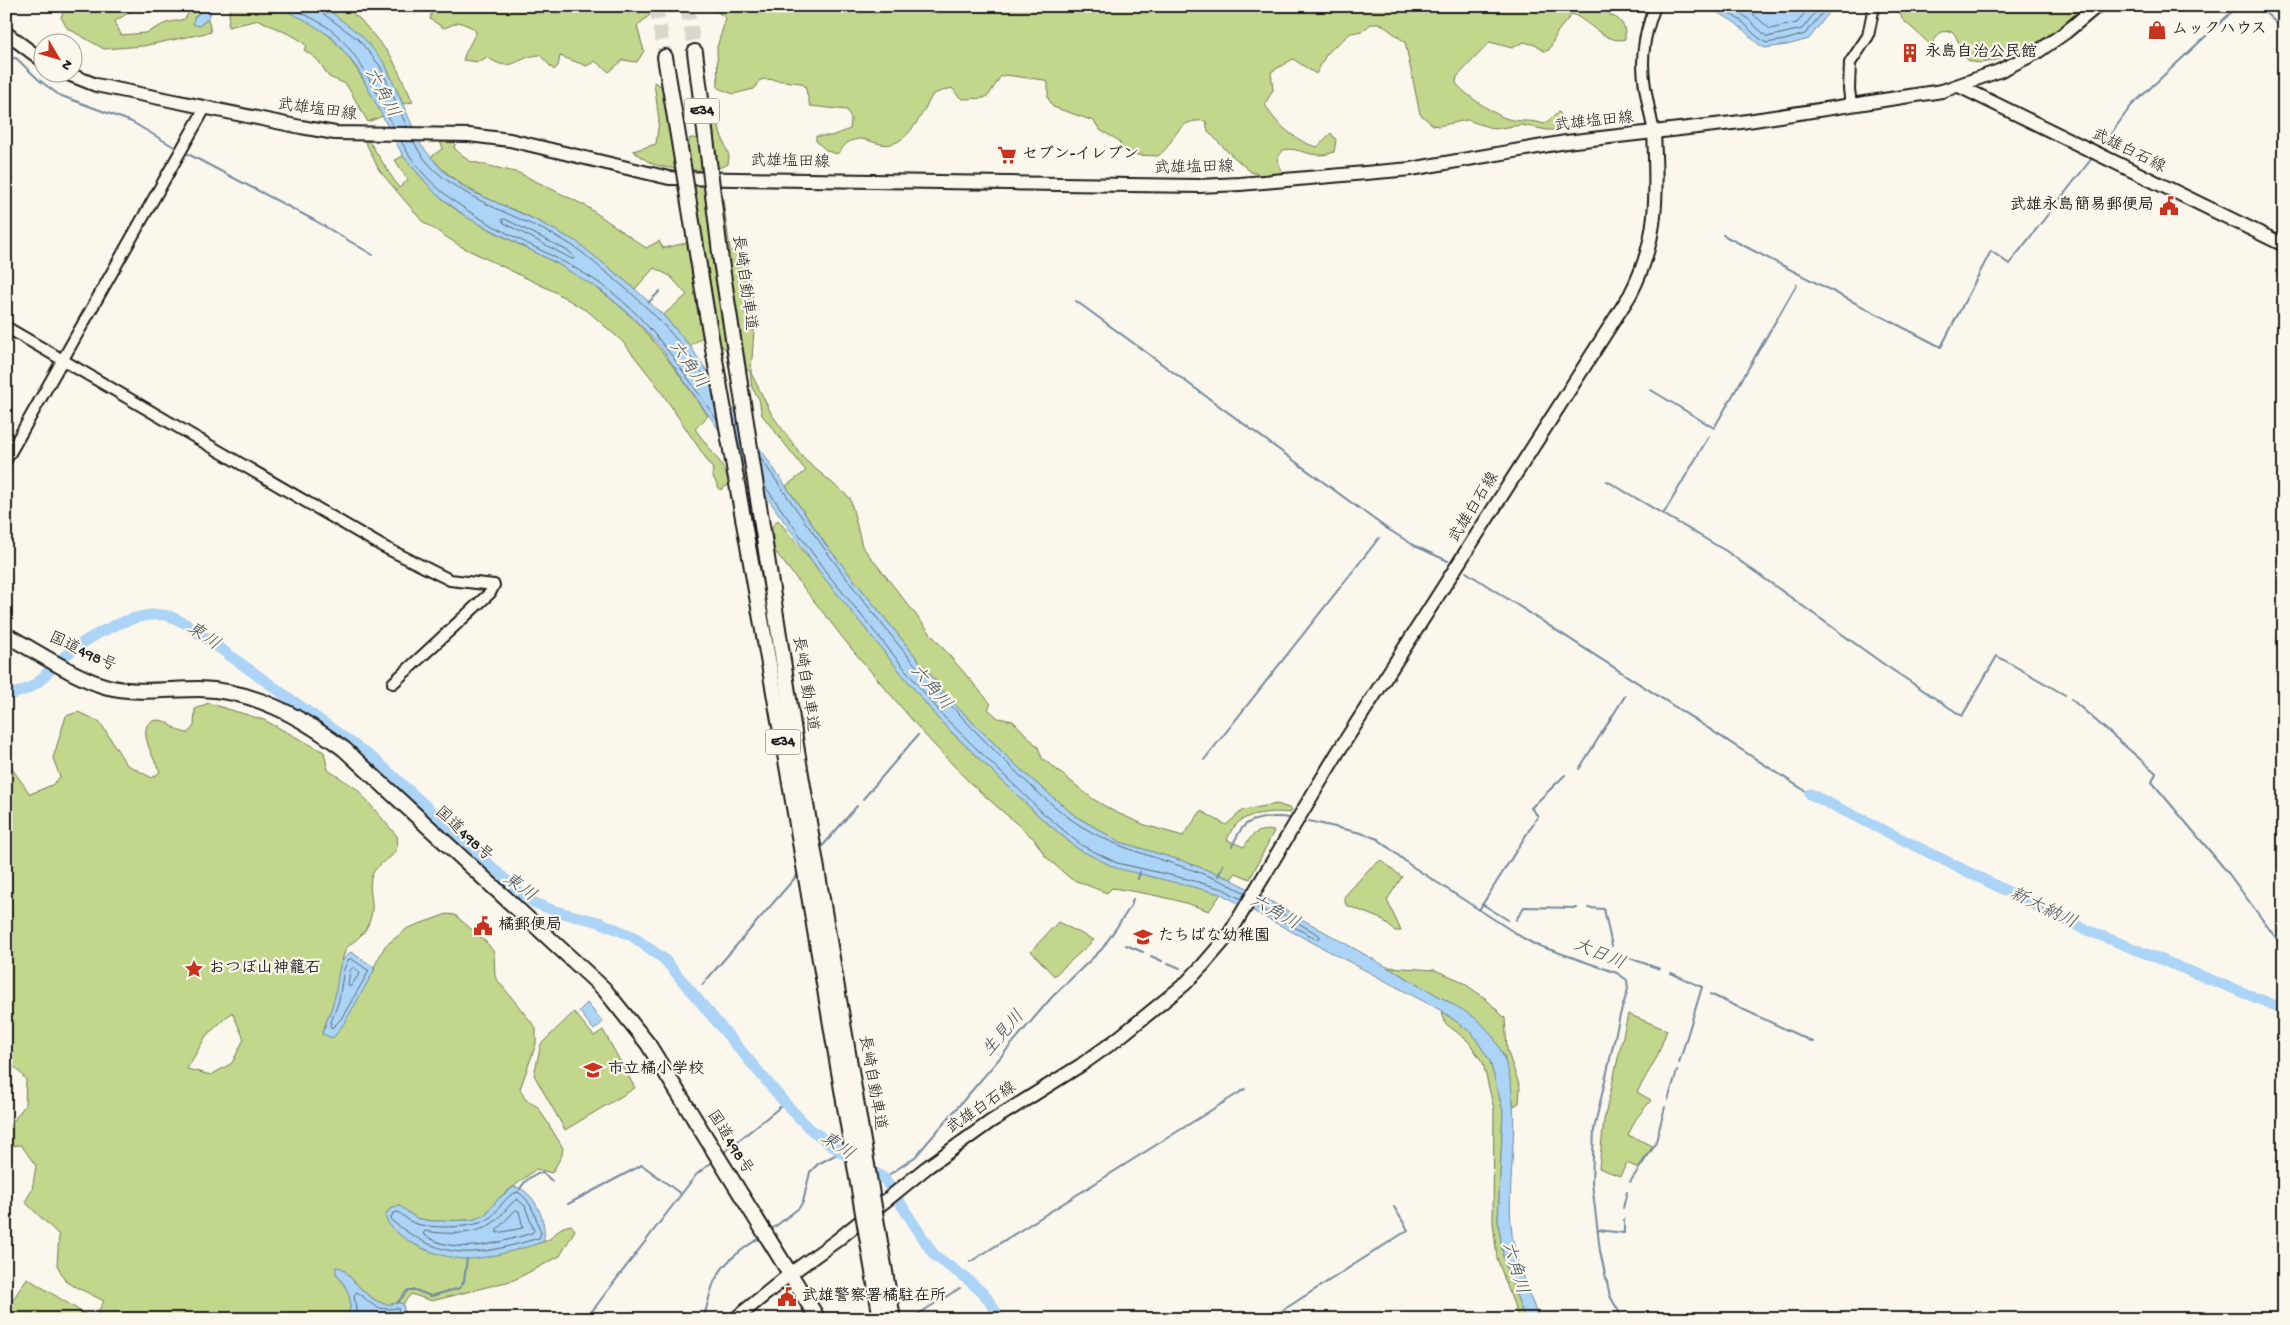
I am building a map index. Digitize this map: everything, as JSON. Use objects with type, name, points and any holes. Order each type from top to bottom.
[{"type":"highway","name":"長崎自動車道","points":[[695,52],[721,261],[794,732],[892,1319]]},
{"type":"highway","name":"長崎自動車道","points":[[665,57],[706,309],[785,750],[881,1319]]},
{"type":"highway","name":"国道498号","points":[[6,635],[65,668],[106,686],[134,691],[199,689],[240,694],[284,710],[304,721],[344,749],[597,982],[625,1013],[648,1044],[818,1319]]},
{"type":"main road","name":"武雄塩田線","points":[[82,79],[96,85],[205,108],[335,132],[469,135],[510,140],[669,178],[1199,186],[1411,169],[1566,142],[1654,133],[1942,91],[1999,71],[2036,53],[2066,32],[2097,6]]},
{"type":"main road","points":[[6,33],[32,52]]},
{"type":"main road","name":"武雄白石線","points":[[1959,86],[2284,245]]},
{"type":"main road","name":"武雄白石線","points":[[734,1319],[790,1274],[836,1241],[926,1168],[990,1122],[1082,1065],[1116,1040],[1185,984],[1228,936],[1338,752],[1635,285],[1646,259],[1653,232],[1657,191],[1654,133]]},
{"type":"street","points":[[1654,133],[1644,76],[1643,50],[1646,32],[1655,6]]},
{"type":"street","points":[[1852,105],[1849,89],[1850,63],[1868,36],[1874,6]]},
{"type":"street","points":[[6,460],[205,108]]},
{"type":"street","points":[[6,326],[64,358],[382,546],[450,580],[494,585],[490,592],[393,684]]},
{"type":"green space","points":[[259,5],[276,7],[314,24],[342,49],[363,80],[383,116],[368,122],[346,84],[329,77],[318,60],[304,50],[307,46],[297,38],[259,20],[228,27],[230,6]]},
{"type":"green space","points":[[66,6],[136,6],[135,9],[115,21],[121,35],[146,33],[166,23],[185,19],[192,6],[200,6],[197,10],[200,13],[194,18],[199,26],[208,19],[211,32],[143,46],[104,49],[82,37],[82,32],[74,32],[67,28],[61,17]]},
{"type":"green space","points":[[319,6],[343,6],[360,19],[391,56],[413,102],[403,104],[385,64]]},
{"type":"green space","points":[[433,6],[666,6],[657,9],[637,26],[644,51],[637,62],[623,60],[609,72],[595,61],[587,66],[560,56],[558,66],[554,70],[540,55],[531,56],[508,65],[503,65],[487,57],[478,62],[463,60],[476,32],[473,28],[459,22],[444,28],[430,19]]},
{"type":"green space","points":[[709,6],[1598,6],[1620,21],[1625,31],[1625,39],[1611,38],[1572,14],[1558,31],[1549,50],[1544,51],[1535,45],[1524,42],[1512,48],[1490,42],[1457,77],[1456,83],[1478,102],[1505,118],[1544,124],[1559,112],[1562,119],[1557,130],[1521,125],[1495,129],[1467,120],[1438,126],[1433,125],[1420,114],[1405,42],[1381,24],[1371,24],[1362,31],[1351,33],[1335,46],[1326,55],[1316,74],[1293,59],[1271,72],[1273,90],[1265,104],[1274,118],[1294,136],[1317,147],[1331,133],[1336,140],[1334,152],[1326,154],[1319,155],[1289,149],[1283,150],[1277,159],[1282,173],[1261,175],[1251,172],[1228,152],[1208,131],[1206,121],[1188,123],[1182,127],[1158,156],[1137,155],[1123,149],[1118,140],[1100,130],[1094,121],[1053,107],[1048,98],[1048,83],[1044,80],[1005,75],[1000,77],[989,95],[984,98],[963,99],[952,88],[933,94],[913,128],[899,141],[881,144],[859,139],[849,142],[837,154],[827,151],[816,141],[816,136],[831,136],[850,129],[851,119],[847,110],[810,106],[805,86],[801,83],[766,79],[760,80],[754,89],[733,94],[718,88],[717,47],[726,18]]},
{"type":"green space","points":[[1898,6],[2089,6],[2066,25],[2031,46],[1994,61],[1979,63],[1968,60],[1965,57],[1952,31],[1940,32],[1931,45],[1902,19]]},
{"type":"green space","points":[[654,82],[663,87],[674,151],[686,153],[690,138],[695,138],[707,154],[708,115],[714,115],[729,156],[728,164],[702,170],[670,168],[653,164],[633,151],[656,144],[659,120]]},
{"type":"green space","points":[[365,141],[369,141],[399,188],[408,180],[395,160],[403,156],[433,190],[459,212],[570,271],[602,292],[633,319],[660,349],[708,416],[695,429],[722,465],[730,484],[720,490],[712,475],[713,469],[656,384],[623,342],[590,313],[555,292],[460,246],[422,221],[379,170]]},
{"type":"green space","points":[[440,142],[456,142],[454,148],[469,161],[519,173],[586,206],[646,248],[659,241],[663,248],[687,243],[679,186],[721,185],[730,249],[747,264],[755,315],[751,373],[772,415],[805,460],[850,498],[862,546],[931,634],[991,704],[988,709],[998,718],[1013,721],[1038,747],[1042,758],[1093,799],[1115,812],[1145,825],[1183,836],[1201,811],[1226,825],[1243,810],[1277,804],[1292,809],[1290,813],[1276,812],[1253,815],[1240,821],[1231,831],[1227,840],[1244,847],[1256,833],[1264,830],[1274,831],[1250,879],[1236,873],[1231,879],[1182,861],[1120,842],[1075,816],[1021,770],[952,702],[826,545],[786,486],[806,471],[762,415],[759,399],[752,388],[750,372],[708,333],[690,346],[663,315],[687,295],[670,276],[654,268],[635,289],[588,252],[564,236],[538,221],[481,195],[456,180],[431,157],[443,148]]},
{"type":"green space","points":[[778,520],[940,721],[1039,816],[1078,849],[1221,894],[1209,911],[1174,900],[1137,892],[1112,888],[1107,893],[1071,879],[1046,857],[1034,839],[969,782],[924,734],[850,647],[774,550],[772,526]]},
{"type":"green space","points":[[208,703],[264,720],[324,752],[328,770],[357,789],[397,836],[396,850],[393,855],[380,865],[372,875],[370,885],[372,911],[370,919],[364,932],[346,949],[340,967],[334,1002],[322,1034],[374,971],[374,967],[385,946],[408,928],[447,914],[455,915],[486,942],[494,952],[495,977],[536,1028],[536,1044],[520,1089],[525,1099],[538,1107],[563,1148],[562,1155],[552,1173],[536,1169],[499,1198],[485,1215],[472,1220],[431,1221],[416,1218],[399,1206],[390,1209],[385,1216],[388,1222],[406,1239],[436,1253],[543,1242],[551,1238],[562,1228],[571,1225],[575,1230],[560,1256],[514,1280],[432,1301],[411,1294],[403,1304],[384,1304],[372,1298],[342,1268],[336,1273],[349,1295],[350,1306],[346,1319],[107,1319],[97,1313],[104,1301],[66,1282],[57,1265],[59,1235],[25,1202],[32,1190],[36,1166],[21,1145],[6,1146],[6,1131],[25,1105],[26,1080],[18,1070],[6,1061],[6,751],[13,770],[30,794],[52,785],[60,777],[53,758],[66,716],[78,712],[100,722],[126,764],[152,778],[160,772],[148,745],[146,730],[148,725],[152,721],[163,721],[178,730],[188,733],[194,726],[195,709]],"holes":[[[232,1012],[244,1039],[232,1063],[211,1075],[187,1069],[206,1036]]]},
{"type":"green space","points":[[1381,860],[1402,877],[1387,900],[1401,931],[1395,931],[1381,919],[1346,905],[1344,897],[1370,868]]},
{"type":"green space","points":[[1058,922],[1094,940],[1054,976],[1031,951]]},
{"type":"green space","points":[[1387,967],[1435,970],[1459,980],[1485,998],[1505,1018],[1507,1050],[1520,1087],[1519,1103],[1514,1106],[1504,1055],[1449,1002]]},
{"type":"green space","points":[[1442,1011],[1472,1033],[1490,1061],[1503,1111],[1498,1221],[1504,1261],[1525,1319],[1519,1319],[1497,1258],[1493,1222],[1494,1109],[1483,1063],[1468,1041],[1445,1023]]},
{"type":"green space","points":[[574,1012],[594,1036],[603,1030],[635,1088],[565,1130],[534,1075],[541,1044]]},
{"type":"green space","points":[[1628,1014],[1667,1030],[1657,1057],[1637,1092],[1651,1100],[1636,1119],[1628,1135],[1653,1146],[1638,1168],[1627,1163],[1620,1176],[1599,1168],[1604,1120]]},
{"type":"green space","points":[[27,1278],[93,1319],[6,1319],[6,1302],[12,1301]]},
{"type":"water","points":[[206,6],[212,6],[208,18],[199,26],[193,24],[194,18]]},
{"type":"water","name":"六角川","points":[[275,6],[319,6],[328,10],[362,36],[385,64],[421,145],[442,170],[466,189],[538,221],[577,242],[635,289],[663,315],[690,346],[826,545],[952,702],[1021,770],[1075,816],[1120,842],[1183,861],[1231,879],[1449,1002],[1484,1026],[1499,1047],[1508,1070],[1514,1120],[1510,1199],[1512,1236],[1521,1272],[1539,1319],[1525,1319],[1504,1261],[1498,1221],[1503,1111],[1490,1061],[1472,1033],[1442,1011],[1221,894],[1116,868],[1078,849],[1039,816],[940,721],[822,575],[659,345],[633,317],[602,291],[556,263],[468,218],[436,194],[403,156],[358,69],[333,38],[305,20]]},
{"type":"water","points":[[1705,6],[1834,6],[1809,39],[1765,48],[1732,20]]},
{"type":"water","points":[[351,952],[374,967],[374,971],[345,1022],[333,1038],[322,1034],[336,994],[338,974],[342,962]]},
{"type":"water","points":[[587,1003],[603,1022],[594,1030],[579,1011]]},
{"type":"water","points":[[514,1187],[521,1189],[534,1200],[544,1226],[543,1242],[475,1259],[457,1258],[433,1252],[408,1240],[390,1225],[385,1216],[390,1209],[400,1206],[416,1218],[431,1221],[472,1220],[485,1215],[499,1198]]},
{"type":"water","points":[[336,1267],[342,1268],[372,1298],[384,1304],[403,1304],[406,1319],[346,1319],[350,1300],[347,1289],[336,1273]]},
{"type":"waterway","points":[[2099,150],[2131,106],[2238,6]]},
{"type":"waterway","points":[[2258,6],[2284,30]]},
{"type":"waterway","points":[[6,59],[16,58],[39,80],[59,95],[132,122],[176,148]]},
{"type":"waterway","points":[[188,154],[314,220],[373,255]]},
{"type":"waterway","points":[[1723,235],[1941,347],[1991,251],[2009,264],[2093,157]]},
{"type":"waterway","points":[[1651,390],[1714,428],[1797,284]]},
{"type":"waterway","points":[[648,303],[660,291]]},
{"type":"waterway","points":[[1076,301],[1386,528],[1415,546],[1448,561]]},
{"type":"waterway","points":[[1664,513],[1709,436]]},
{"type":"waterway","points":[[1607,481],[1726,551],[1885,665],[1962,716],[1997,656],[2065,695]]},
{"type":"waterway","points":[[1204,760],[1379,538]]},
{"type":"waterway","points":[[1466,572],[1810,794]]},
{"type":"waterway","name":"東川","points":[[6,695],[17,693],[33,685],[75,648],[100,633],[129,620],[157,615],[169,616],[186,624],[378,762],[518,891],[535,903],[555,911],[599,922],[632,936],[664,959],[785,1103],[810,1129],[841,1152],[884,1178],[934,1255],[984,1294],[1001,1319]]},
{"type":"waterway","points":[[1579,769],[1625,696]]},
{"type":"waterway","points":[[2071,699],[2156,773],[2152,782],[2229,874],[2284,949]]},
{"type":"waterway","points":[[863,799],[918,735]]},
{"type":"waterway","points":[[1479,910],[1538,816],[1531,808],[1565,775]]},
{"type":"waterway","name":"新大納川","points":[[1810,794],[2082,928],[2284,1009]]},
{"type":"waterway","points":[[819,850],[857,806]]},
{"type":"waterway","name":"大日川","points":[[1232,846],[1241,829],[1249,822],[1266,818],[1289,818]]},
{"type":"waterway","name":"大日川","points":[[1309,821],[1361,833],[1378,839],[1410,865],[1523,938],[1534,944],[1617,973],[1627,980],[1628,989],[1620,1015],[1594,1129],[1592,1183],[1600,1251],[1610,1296],[1623,1319]]},
{"type":"waterway","name":"大日川","points":[[1218,876],[1223,865]]},
{"type":"waterway","points":[[702,985],[800,872]]},
{"type":"waterway","name":"生見川","points":[[1138,879],[1140,872]]},
{"type":"waterway","name":"生見川","points":[[884,1178],[915,1157],[1052,997],[1102,949],[1131,906],[1133,899]]},
{"type":"waterway","points":[[1482,904],[1508,920]]},
{"type":"waterway","points":[[1516,920],[1524,907],[1577,908]]},
{"type":"waterway","points":[[1588,908],[1604,909],[1612,946]]},
{"type":"waterway","points":[[1126,945],[1143,952]]},
{"type":"waterway","points":[[1621,955],[1660,969]]},
{"type":"waterway","points":[[1151,956],[1162,961]]},
{"type":"waterway","points":[[1168,963],[1180,968]]},
{"type":"waterway","points":[[1671,973],[1702,987],[1679,1063]]},
{"type":"waterway","points":[[1710,994],[1813,1042]]},
{"type":"waterway","points":[[1668,1100],[1677,1071]]},
{"type":"waterway","points":[[970,1262],[1245,1089]]},
{"type":"waterway","points":[[722,1154],[785,1103]]},
{"type":"waterway","points":[[1630,1182],[1655,1145],[1665,1107]]},
{"type":"waterway","points":[[772,1229],[799,1208],[803,1202],[810,1172],[818,1164],[841,1152]]},
{"type":"waterway","points":[[586,1319],[696,1175],[712,1162]]},
{"type":"waterway","points":[[568,1204],[642,1165],[681,1194]]},
{"type":"waterway","points":[[520,1189],[529,1178],[535,1175],[543,1173],[552,1181]]},
{"type":"waterway","points":[[1623,1208],[1627,1192]]},
{"type":"waterway","points":[[1269,1319],[1408,1230],[1394,1207]]},
{"type":"waterway","points":[[1598,1230],[1624,1233],[1624,1219]]},
{"type":"waterway","points":[[703,1319],[713,1285],[721,1270],[726,1263],[759,1238]]},
{"type":"waterway","points":[[398,1302],[408,1290],[415,1290],[431,1296],[460,1288],[464,1281],[467,1259]]},
{"type":"waterway","points":[[910,1319],[960,1288]]},
{"type":"tunnel","points":[[656,6],[665,57]]},
{"type":"tunnel","points":[[687,6],[695,52]]},
{"type":"place","name":"ムックハウス","points":[[2157,30]]},
{"type":"place","name":"永島自治公民館","points":[[1910,53]]},
{"type":"place","name":"セブン-イレブン","points":[[1007,155]]},
{"type":"place","name":"武雄永島簡易郵便局","points":[[2169,206]]},
{"type":"place","name":"橘郵便局","points":[[483,926]]},
{"type":"place","name":"たちばな幼稚園","points":[[1143,937]]},
{"type":"place","name":"おつぼ山神籠石","points":[[194,969]]},
{"type":"place","name":"市立橘小学校","points":[[593,1070]]},
{"type":"place","name":"武雄警察署橘駐在所","points":[[787,1297]]}]
